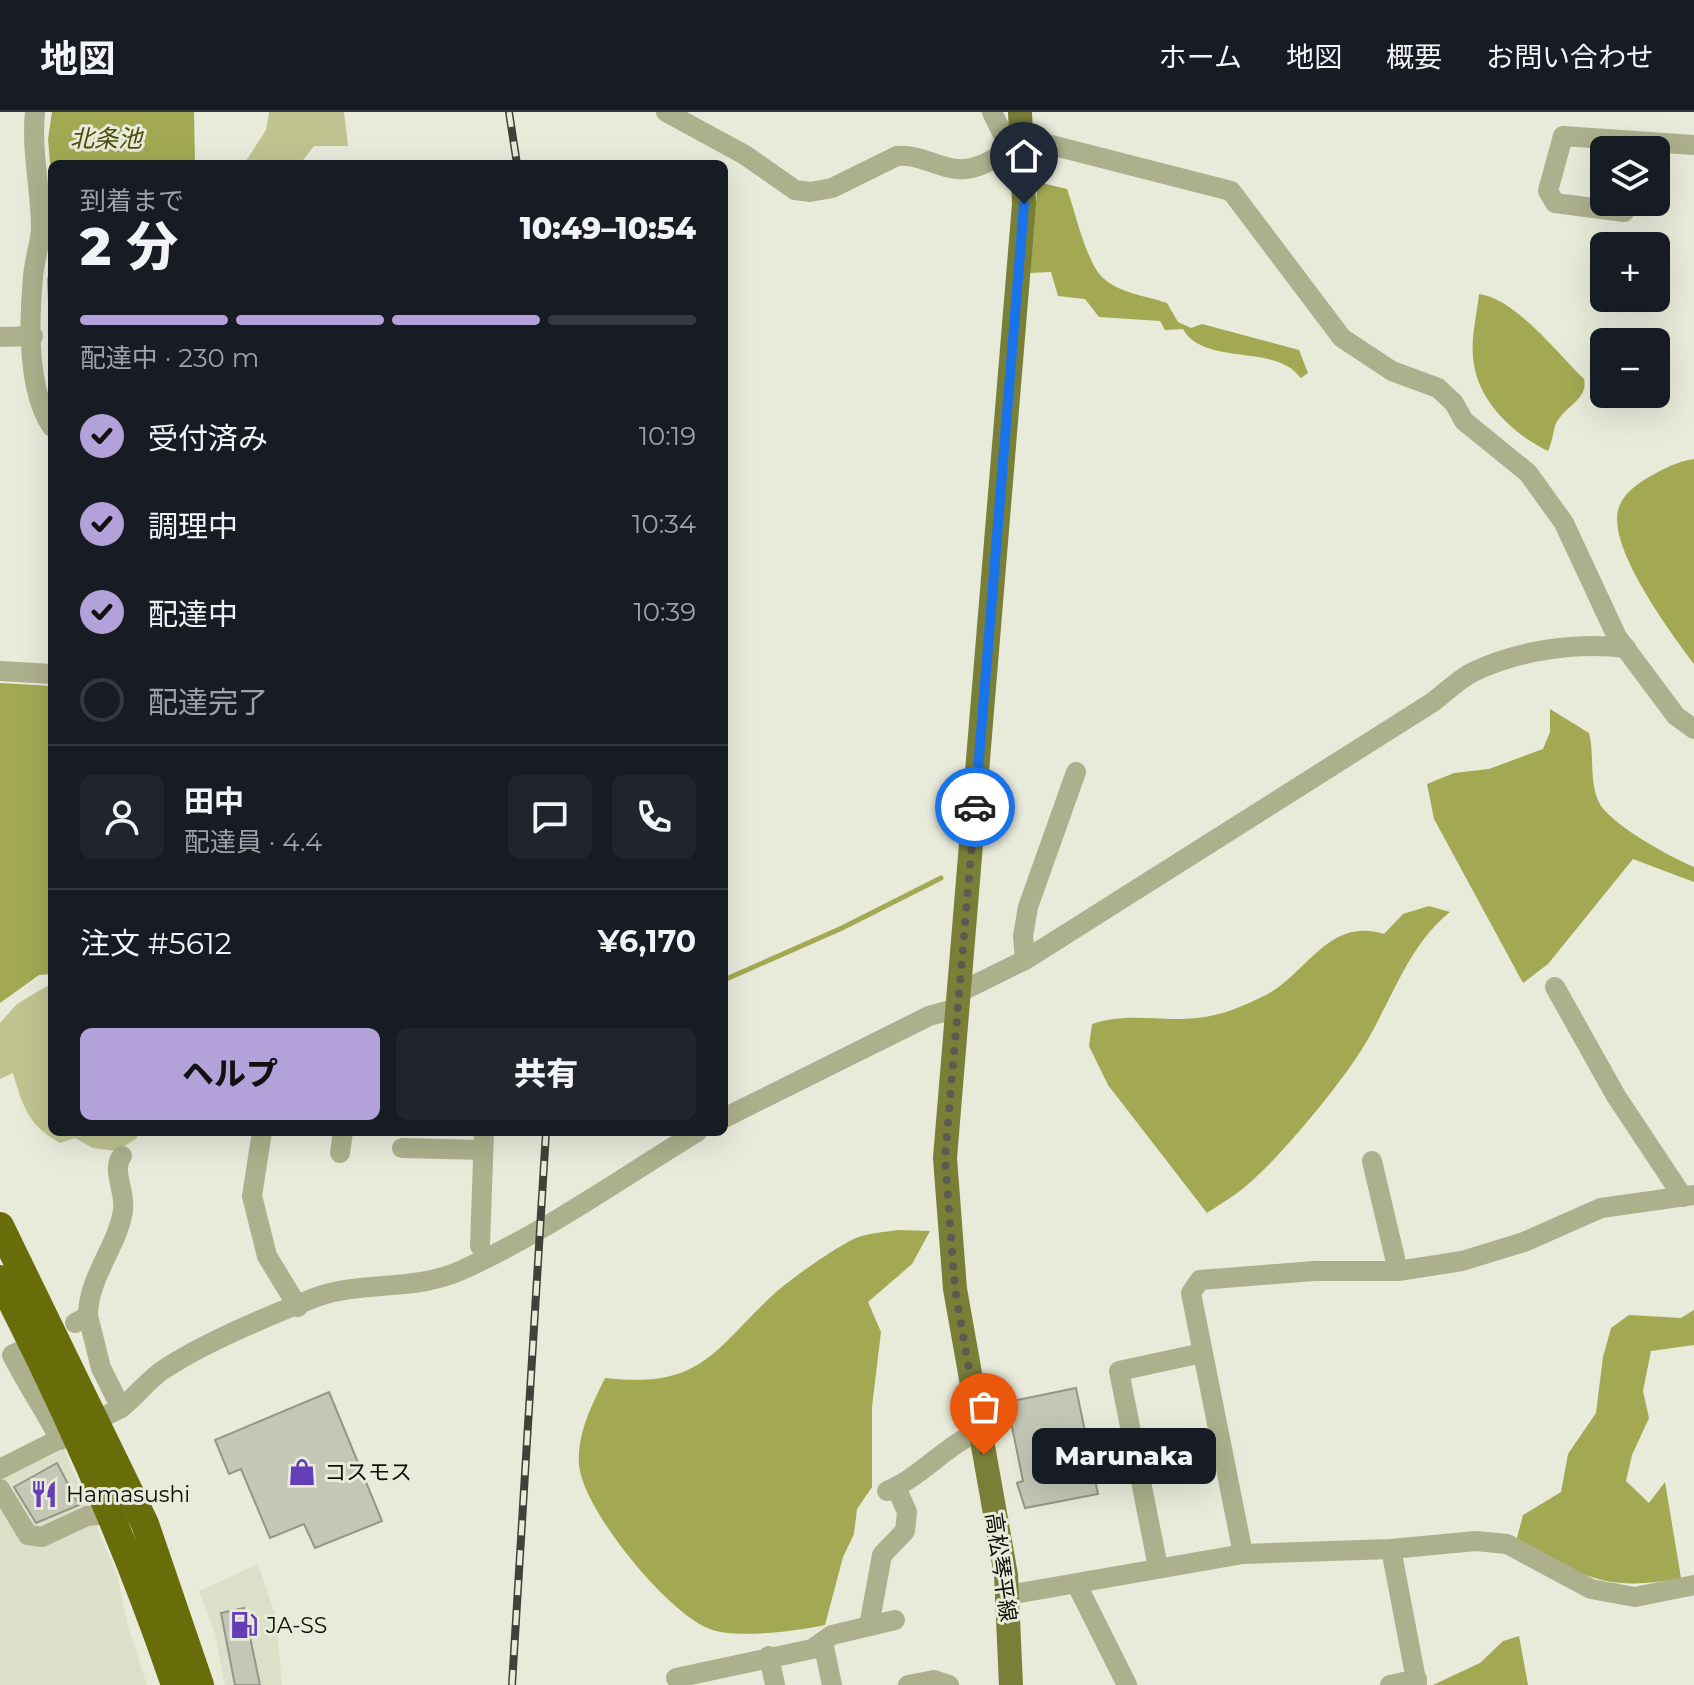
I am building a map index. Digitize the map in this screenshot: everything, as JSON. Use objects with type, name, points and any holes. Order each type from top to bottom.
[{"type":"highway","points":[[0,1226],[88,1425],[112,1514],[141,1585],[175,1685]]},
{"type":"highway","points":[[0,1279],[145,1524],[200,1685]]},
{"type":"main road","name":"高松琴平線","points":[[1011,1685],[1008,1595],[955,1289],[945,1158],[1024,204],[1018,148],[1020,112]]},
{"type":"street","points":[[35,112],[32,143],[41,230],[32,278],[33,376],[43,414],[48,421]]},
{"type":"street","points":[[666,112],[745,155],[795,190],[810,192],[832,188],[897,156],[908,154],[947,168],[963,169],[979,166],[1018,148],[1051,145],[1231,191],[1342,338],[1392,371],[1438,388],[1454,403],[1464,421],[1528,473],[1564,523],[1617,637],[1676,716],[1694,729]]},
{"type":"street","points":[[992,112],[1018,148]]},
{"type":"street","points":[[1018,148],[1026,112]]},
{"type":"street","points":[[1590,139],[1563,136],[1548,191],[1555,203],[1590,208]]},
{"type":"street","points":[[1670,145],[1694,145]]},
{"type":"street","points":[[0,337],[33,336]]},
{"type":"street","points":[[728,1116],[959,1000],[1433,702],[1471,673],[1500,661],[1574,647],[1626,648]]},
{"type":"street","points":[[0,671],[48,674]]},
{"type":"street","points":[[1025,960],[1023,936],[1028,907],[1076,772]]},
{"type":"street","points":[[1243,1554],[1191,1293],[1200,1280],[1314,1271],[1398,1271],[1462,1261],[1524,1242],[1601,1208],[1688,1196],[1616,1096],[1555,987]]},
{"type":"street","points":[[261,1136],[252,1196],[267,1256],[298,1307]]},
{"type":"street","points":[[0,1469],[88,1425],[139,1395],[162,1370],[203,1347],[313,1298],[358,1288],[412,1285],[463,1270],[540,1229],[691,1136]]},
{"type":"street","points":[[402,1148],[484,1141],[480,1246]]},
{"type":"street","points":[[88,1425],[101,1368],[82,1319],[123,1213],[118,1161],[122,1156]]},
{"type":"street","points":[[1372,1161],[1398,1271]]},
{"type":"street","points":[[18,1352],[12,1355],[26,1382],[40,1397],[88,1425]]},
{"type":"street","points":[[1158,1567],[1119,1371],[1202,1353]]},
{"type":"street","points":[[869,1626],[882,1555],[905,1531],[907,1512],[890,1490],[944,1457],[960,1439],[980,1431]]},
{"type":"street","points":[[0,1489],[28,1535],[42,1537],[87,1516],[112,1514]]},
{"type":"street","points":[[1008,1595],[1243,1554],[1391,1549],[1476,1541],[1507,1544],[1591,1589],[1635,1597],[1694,1585]]},
{"type":"street","points":[[1390,1685],[1417,1682],[1391,1549]]},
{"type":"street","points":[[1077,1585],[1127,1685]]},
{"type":"street","points":[[676,1678],[713,1678],[769,1656],[812,1649],[832,1635],[895,1620]]},
{"type":"street","points":[[823,1642],[832,1685]]},
{"type":"street","points":[[769,1656],[775,1685]]},
{"type":"street","points":[[908,1685],[934,1680],[949,1685]]},
{"type":"shaded area","points":[[269,112],[344,112],[348,146],[314,146],[303,160],[247,160],[266,130]]},
{"type":"shaded area","points":[[48,986],[48,1135],[28,1114],[13,1073],[0,1079],[0,1023],[17,1004]]},
{"type":"shaded area","points":[[49,1136],[137,1136],[117,1151],[93,1148],[75,1138],[60,1143]]},
{"type":"shaded area","points":[[64,1449],[117,1575],[129,1630],[147,1685],[0,1685],[0,1480]]},
{"type":"shaded area","name":"JA-SS","points":[[258,1564],[276,1617],[282,1685],[225,1685],[215,1634],[199,1591]]},
{"type":"water","name":"北条池","points":[[52,112],[194,112],[195,160],[50,160],[48,139]]},
{"type":"water","points":[[1038,182],[1067,189],[1091,260],[1096,270],[1109,282],[1124,290],[1167,303],[1178,322],[1191,328],[1202,324],[1299,350],[1308,373],[1301,378],[1289,367],[1275,361],[1202,346],[1183,329],[1165,330],[1160,321],[1099,317],[1085,299],[1058,296],[1051,272],[1029,273]]},
{"type":"water","points":[[1479,294],[1493,298],[1521,316],[1584,379],[1583,393],[1558,419],[1548,451],[1522,435],[1498,414],[1481,387],[1473,349]]},
{"type":"water","points":[[1694,459],[1694,664],[1643,588],[1622,543],[1617,523],[1619,507],[1631,489],[1666,468]]},
{"type":"water","points":[[0,683],[48,686],[48,974],[39,975],[0,1003]]},
{"type":"water","points":[[1550,709],[1589,733],[1594,789],[1601,806],[1631,832],[1694,867],[1694,882],[1633,859],[1548,964],[1523,983],[1434,819],[1427,784],[1454,773],[1489,769],[1543,749],[1550,732]]},
{"type":"water","points":[[1429,906],[1450,912],[1413,955],[1368,1039],[1345,1074],[1261,1173],[1207,1213],[1108,1085],[1089,1046],[1092,1024],[1132,1018],[1196,1018],[1232,1010],[1281,985],[1333,940],[1348,933],[1365,931],[1384,934],[1403,914]]},
{"type":"water","points":[[898,1230],[930,1231],[912,1264],[868,1302],[881,1332],[872,1407],[872,1487],[857,1509],[854,1534],[843,1557],[825,1625],[750,1634],[710,1629],[692,1619],[651,1582],[595,1508],[584,1484],[579,1453],[586,1420],[595,1398],[605,1378],[638,1380],[686,1371],[720,1348],[775,1293],[814,1263],[856,1238]]},
{"type":"water","points":[[1694,1310],[1694,1345],[1651,1351],[1643,1391],[1649,1418],[1632,1455],[1626,1481],[1649,1503],[1665,1482],[1681,1578],[1632,1583],[1594,1578],[1517,1538],[1523,1515],[1561,1492],[1568,1454],[1596,1413],[1603,1357],[1611,1328],[1629,1315],[1681,1318]]},
{"type":"water","points":[[1519,1636],[1528,1685],[1433,1685],[1480,1663],[1503,1641]]},
{"type":"building","points":[[1076,1388],[1098,1494],[1025,1508],[1017,1483],[1023,1481],[1007,1402]]},
{"type":"building","name":"コスモス","points":[[329,1392],[382,1521],[315,1548],[304,1524],[270,1538],[241,1469],[229,1474],[215,1440]]},
{"type":"building","name":"Hamasushi","points":[[57,1463],[79,1505],[36,1523],[14,1487]]},
{"type":"building","points":[[244,1608],[260,1685],[235,1685],[221,1613]]},
{"type":"waterway","points":[[728,978],[842,928],[941,878]]},
{"type":"railway","points":[[509,112],[516,160]]},
{"type":"railway","points":[[512,1685],[546,1136]]},
{"type":"way so far","points":[[975,807],[960,992],[948,1087],[945,1158],[955,1289],[984,1455]]},
{"type":"place","name":"Marunaka","points":[[984,1455]]},
{"type":"place","name":"コスモス","points":[[302,1472]]},
{"type":"place","name":"Hamasushi","points":[[44,1494]]},
{"type":"place","name":"JA-SS","points":[[244,1625]]},
{"type":"route","points":[[975,807],[1024,204]]}]
